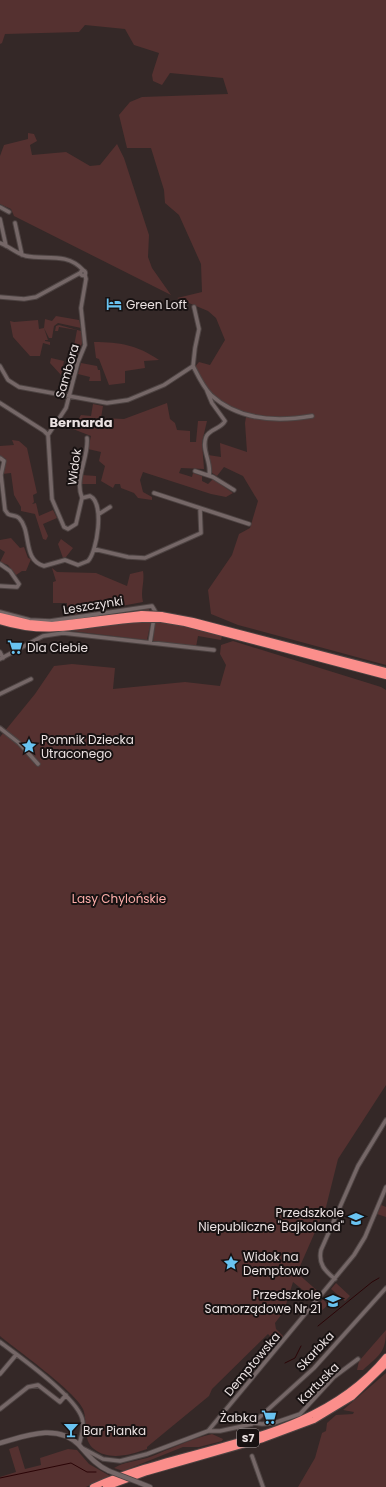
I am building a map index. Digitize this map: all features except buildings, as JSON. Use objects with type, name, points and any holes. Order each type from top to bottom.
[{"type":"highway","points":[[0,616],[29,623],[52,625],[142,616],[185,623],[382,672],[386,676]]},
{"type":"highway","points":[[0,621],[30,628],[52,630],[142,616]]},
{"type":"highway","name":"S7","points":[[93,1487],[130,1472],[248,1438],[311,1416],[352,1391],[386,1357]]},
{"type":"highway","name":"S7","points":[[106,1487],[140,1474],[263,1439],[314,1420],[352,1397],[386,1364]]},
{"type":"street","points":[[0,207],[9,212]]},
{"type":"street","points":[[0,219],[6,246]]},
{"type":"street","points":[[14,223],[22,254]]},
{"type":"street","points":[[0,243],[22,254],[53,257],[72,263],[82,273],[65,280],[33,298],[0,297]]},
{"type":"street","name":"Sambora","points":[[48,435],[63,413],[70,398],[86,341],[81,313],[84,288],[82,273]]},
{"type":"street","points":[[194,307],[199,329],[194,348],[193,366],[206,388],[212,403],[225,421],[222,425],[209,432],[205,441],[209,475]]},
{"type":"street","points":[[0,366],[8,380],[19,387],[101,404],[128,400],[167,384],[193,366]]},
{"type":"street","points":[[206,388],[223,403],[247,416],[292,420],[312,416]]},
{"type":"street","points":[[0,403],[48,435]]},
{"type":"street","name":"Widok","points":[[48,435],[52,501],[62,525],[68,529],[76,524],[82,498],[80,476],[87,447],[87,438]]},
{"type":"street","points":[[0,458],[4,461],[1,475],[5,510],[8,514],[17,517],[21,522],[33,559],[37,563],[44,566],[66,560],[78,565],[90,560],[94,549],[99,514],[93,497],[88,495],[82,498]]},
{"type":"street","points":[[195,472],[209,475],[234,490]]},
{"type":"street","points":[[154,493],[249,524]]},
{"type":"street","points":[[99,514],[110,507]]},
{"type":"street","points":[[94,549],[128,558],[150,556],[201,533],[200,508]]},
{"type":"street","points":[[0,564],[7,567],[19,584],[17,587],[0,586]]},
{"type":"street","name":"Leszczynki","points":[[0,612],[30,620],[50,621],[152,606],[156,611],[150,643]]},
{"type":"street","name":"Leszczynki","points":[[2,658],[46,635],[70,633],[214,650]]},
{"type":"street","points":[[0,652],[2,658]]},
{"type":"street","points":[[0,694],[30,679]]},
{"type":"street","points":[[0,728],[19,743],[38,764]]},
{"type":"street","points":[[335,1279],[321,1266],[321,1250],[358,1166],[386,1120]]},
{"type":"street","name":"Demptowska","points":[[208,1431],[354,1255],[365,1237],[386,1187]]},
{"type":"street","name":"Skarbka","points":[[254,1423],[314,1368],[386,1288]]},
{"type":"street","points":[[0,1342],[66,1395],[76,1407],[82,1418],[83,1433],[78,1445],[94,1462],[107,1470],[150,1487]]},
{"type":"street","points":[[0,1374],[16,1355]]},
{"type":"street","name":"Kartuska","points":[[0,1443],[48,1432],[66,1437],[96,1456],[108,1460],[120,1461],[138,1457],[208,1431],[220,1431],[254,1423],[274,1423],[300,1414],[334,1377],[358,1359]]},
{"type":"street","points":[[0,1409],[26,1388],[36,1385],[60,1402],[66,1395]]},
{"type":"street","points":[[218,1420],[220,1431]]},
{"type":"street","points":[[252,1456],[263,1487]]},
{"type":"street","points":[[107,1470],[104,1464],[108,1460]]},
{"type":"green space","points":[[0,0],[386,0],[386,665],[238,625],[211,614],[208,590],[232,555],[239,534],[250,528],[258,501],[243,476],[224,467],[217,476],[212,473],[208,455],[221,457],[220,443],[247,452],[246,417],[252,418],[253,416],[234,409],[218,398],[208,389],[194,368],[199,362],[210,365],[225,340],[216,318],[208,311],[177,298],[202,292],[201,264],[179,215],[165,203],[164,190],[151,148],[127,148],[119,115],[130,102],[142,97],[228,94],[223,78],[170,73],[162,85],[153,81],[152,75],[159,53],[134,45],[125,29],[85,25],[79,32],[5,34],[2,43],[0,44]]},
{"type":"green space","points":[[28,133],[34,134],[37,141],[30,145],[32,155],[66,152],[90,166],[100,165],[117,144],[124,158],[149,235],[148,257],[152,268],[171,295],[14,216],[11,209],[0,204],[0,156],[4,145],[28,139]]},
{"type":"green space","points":[[56,316],[79,320],[81,328],[58,323],[54,326],[52,338],[49,338],[44,328],[45,319],[52,321]]},
{"type":"green space","points":[[38,320],[39,329],[44,328],[48,340],[45,341],[50,342],[50,345],[43,343],[40,356],[30,356],[13,337],[10,321]]},
{"type":"green space","points":[[59,325],[81,331],[83,341],[78,353],[76,351],[78,354],[76,357],[72,357],[77,330],[59,327],[58,331],[55,331],[56,326]]},
{"type":"green space","points":[[94,342],[128,345],[159,360],[144,361],[145,368],[125,371],[125,383],[109,385],[99,359],[96,358]]},
{"type":"green space","points":[[51,358],[64,361],[61,375],[50,363]]},
{"type":"green space","points":[[81,363],[97,366],[98,370],[100,370],[101,381],[89,381],[90,377],[78,374]]},
{"type":"green space","points":[[167,403],[170,419],[175,423],[177,430],[190,431],[190,442],[196,442],[198,421],[207,421],[202,442],[204,469],[181,468],[179,473],[192,477],[193,473],[202,476],[202,481],[208,484],[213,479],[233,493],[226,497],[211,494],[143,472],[140,480],[143,492],[152,497],[152,500],[138,498],[134,493],[121,488],[120,484],[115,484],[113,488],[101,481],[105,466],[99,461],[101,452],[88,449],[91,436],[73,429],[81,415],[91,416],[93,404],[103,406],[101,418],[124,419]]},
{"type":"green space","points":[[12,440],[19,441],[27,448],[37,493],[33,495],[34,502],[32,504],[36,503],[39,516],[53,510],[57,518],[43,524],[48,536],[46,540],[43,539],[35,514],[21,511],[21,507],[14,495],[11,473],[2,474],[6,459],[0,456],[0,446],[14,445]]},
{"type":"green space","points":[[82,475],[96,476],[96,484],[82,484]]},
{"type":"green space","points":[[11,538],[20,548],[24,547],[28,558],[31,559],[26,571],[22,571],[16,575],[8,565],[0,562],[5,552],[0,549],[0,540]]},
{"type":"green space","points":[[61,539],[73,548],[66,557],[63,558],[58,544]]},
{"type":"green space","points":[[52,568],[57,572],[96,573],[127,586],[130,574],[143,571],[143,602],[67,616],[67,603],[53,603],[53,582],[56,581]]},
{"type":"green space","points":[[149,608],[149,612],[68,621]]},
{"type":"green space","points":[[151,621],[147,640],[71,631],[119,623]]},
{"type":"green space","points":[[155,622],[184,626],[222,636],[221,640],[198,636],[196,647],[153,642]]},
{"type":"green space","name":"Lasy Chylońskie","points":[[233,641],[381,687],[386,690],[386,1085],[338,1159],[326,1207],[297,1273],[320,1293],[315,1300],[293,1282],[284,1311],[275,1323],[276,1329],[284,1337],[278,1344],[268,1334],[212,1389],[209,1396],[147,1447],[147,1449],[127,1455],[106,1455],[100,1453],[90,1445],[87,1436],[83,1409],[78,1402],[58,1382],[0,1336],[0,737],[35,694],[54,666],[72,664],[115,668],[113,689],[185,682],[220,686],[226,665],[220,654],[221,645]]},
{"type":"green space","points":[[381,1205],[386,1207],[386,1217],[377,1214]]},
{"type":"green space","points":[[336,1283],[350,1296],[345,1301],[331,1289]]},
{"type":"green space","points":[[323,1299],[328,1305],[319,1313],[314,1310]]},
{"type":"green space","points":[[386,1330],[386,1338],[383,1349],[363,1370],[357,1370],[359,1361]]},
{"type":"green space","points":[[386,1373],[386,1487],[298,1487],[315,1458],[322,1433],[326,1431],[327,1423],[336,1415],[353,1414],[354,1412],[343,1410]]},
{"type":"green space","points":[[212,1434],[223,1439],[222,1441],[199,1447],[183,1447],[123,1471],[114,1468],[126,1463],[147,1458]]},
{"type":"green space","points":[[18,1446],[25,1469],[41,1465],[40,1458],[68,1449],[77,1450],[89,1464],[110,1476],[86,1487],[0,1487],[0,1477],[16,1472],[9,1449]]},
{"type":"waterway","points":[[318,1326],[379,1278]]},
{"type":"waterway","points":[[285,1363],[295,1358],[301,1346]]},
{"type":"waterway","points":[[231,1416],[235,1413]]},
{"type":"waterway","points":[[0,1478],[71,1463],[87,1472],[96,1472]]},
{"type":"place","name":"Green Loft","points":[[114,304]]},
{"type":"place","name":"Dla Ciebie","points":[[15,647]]},
{"type":"place","name":"Pomnik Dziecka Utraconego","points":[[29,746]]},
{"type":"place","name":"Przedszkole Niepubliczne \"Bajkoland\"","points":[[356,1219]]},
{"type":"place","name":"Widok na Demptowo","points":[[231,1263]]},
{"type":"place","name":"Przedszkole Samorządowe Nr 21","points":[[333,1301]]},
{"type":"place","name":"Żabka","points":[[269,1417]]},
{"type":"place","name":"Bar Pianka","points":[[71,1430]]},
{"type":"district","name":"Bernarda","points":[[81,422]]}]
